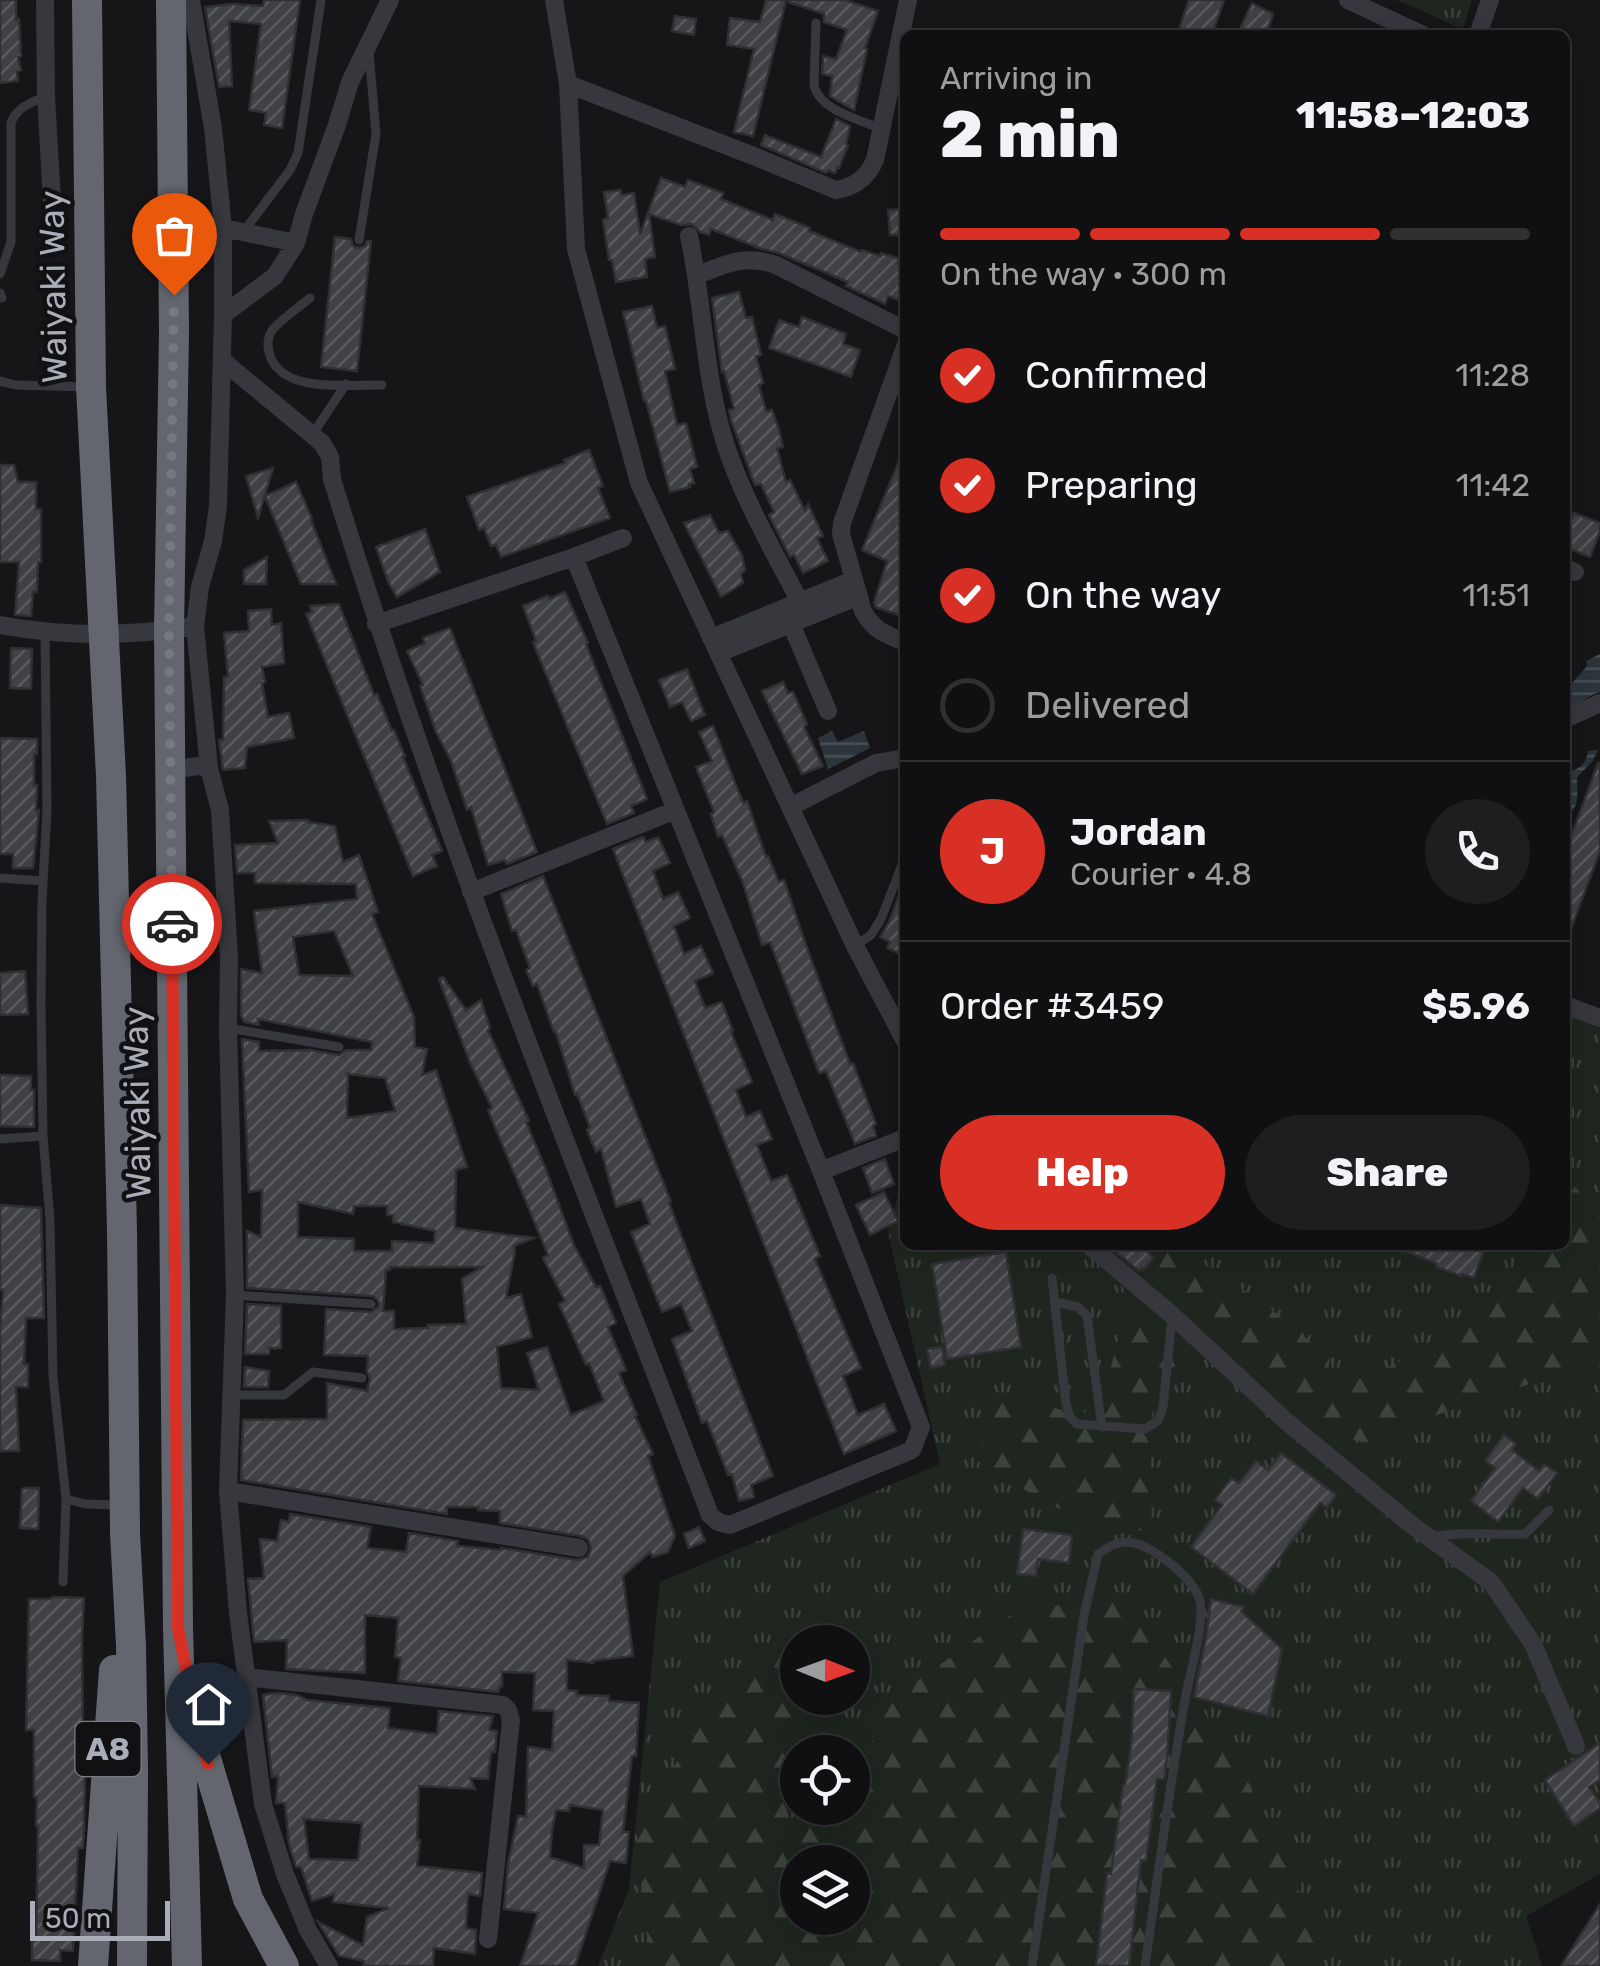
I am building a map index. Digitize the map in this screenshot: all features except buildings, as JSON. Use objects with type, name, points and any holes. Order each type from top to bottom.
[{"type":"highway","name":"Waiyaki Way","points":[[87,0],[91,388],[111,776],[122,1230],[125,1519],[131,1645],[132,1966]]},
{"type":"highway","name":"Waiyaki Way","points":[[171,0],[182,628],[170,770],[178,1628],[187,1966]]},
{"type":"highway","points":[[122,1230],[176,1230]]},
{"type":"highway","name":"Waiyaki Way","points":[[93,1966],[125,1519]]},
{"type":"highway","points":[[178,1628],[199,1735],[248,1898],[284,1966]]},
{"type":"street","points":[[45,0],[53,220]]},
{"type":"street","points":[[192,0],[213,128],[223,228],[224,360],[217,522],[200,587],[182,628],[208,768],[220,810],[228,958],[235,1295],[228,1490],[263,1804],[308,1930],[330,1966]]},
{"type":"street","points":[[223,314],[275,276],[296,244],[350,82],[390,0]]},
{"type":"street","points":[[554,0],[568,84],[576,248],[639,482],[855,946],[900,1032]]},
{"type":"street","points":[[902,30],[908,0]]},
{"type":"street","points":[[1348,0],[1412,30]]},
{"type":"street","points":[[1480,30],[1490,0]]},
{"type":"street","points":[[568,84],[836,190],[850,188],[869,172],[875,160],[900,40]]},
{"type":"street","points":[[223,228],[296,244]]},
{"type":"street","points":[[689,236],[712,386],[726,447],[745,495],[800,602]]},
{"type":"street","points":[[697,274],[744,259],[760,259],[900,327]]},
{"type":"street","points":[[224,360],[322,443],[330,458],[332,479],[376,624],[471,892],[710,1515],[730,1525],[912,1450],[921,1428],[574,556]]},
{"type":"street","points":[[900,361],[842,523],[842,545],[870,622],[880,632],[900,640]]},
{"type":"street","points":[[376,624],[622,538]]},
{"type":"street","points":[[715,646],[800,602],[856,588]]},
{"type":"street","points":[[715,646],[791,624],[856,588]]},
{"type":"street","points":[[791,624],[828,711]]},
{"type":"street","points":[[0,625],[104,636],[182,628]]},
{"type":"street","points":[[1570,717],[1600,703]]},
{"type":"street","points":[[790,807],[876,763],[900,759]]},
{"type":"street","points":[[170,770],[208,768]]},
{"type":"street","points":[[471,892],[676,810]]},
{"type":"street","points":[[1570,1007],[1600,1018]]},
{"type":"street","points":[[821,1171],[900,1140]]},
{"type":"street","points":[[1095,1250],[1287,1422],[1429,1538],[1491,1582],[1533,1644],[1576,1746]]},
{"type":"street","points":[[228,1490],[579,1548]]},
{"type":"street","points":[[246,1677],[502,1705],[508,1710],[511,1720],[488,1939]]},
{"type":"lane","points":[[243,234],[298,153],[321,0]]},
{"type":"lane","points":[[816,22],[816,94],[830,107],[882,129]]},
{"type":"lane","points":[[360,240],[376,134],[368,45]]},
{"type":"lane","points":[[0,274],[11,242],[5,131],[22,107],[46,96]]},
{"type":"lane","points":[[310,298],[271,331],[268,340],[275,366],[297,382],[382,385]]},
{"type":"lane","points":[[0,382],[91,388]]},
{"type":"lane","points":[[312,435],[346,384]]},
{"type":"lane","points":[[45,632],[43,1136],[50,1220],[52,1377],[66,1499],[63,1582]]},
{"type":"lane","points":[[855,946],[871,935],[880,920],[900,870]]},
{"type":"lane","points":[[0,878],[43,881]]},
{"type":"lane","points":[[228,1028],[339,1047]]},
{"type":"lane","points":[[0,1139],[43,1136]]},
{"type":"lane","points":[[1052,1278],[1066,1404],[1077,1424],[1145,1429],[1158,1421],[1164,1407],[1172,1315]]},
{"type":"lane","points":[[235,1295],[371,1304]]},
{"type":"lane","points":[[1055,1302],[1078,1307],[1086,1316],[1102,1427]]},
{"type":"lane","points":[[233,1395],[284,1395],[312,1372],[362,1378]]},
{"type":"lane","points":[[66,1499],[125,1519]]},
{"type":"lane","points":[[1429,1538],[1460,1532],[1525,1534],[1549,1510]]},
{"type":"lane","points":[[1032,1966],[1084,1616],[1098,1554],[1114,1544],[1130,1541],[1156,1553],[1194,1586],[1201,1603],[1145,1966]]},
{"type":"green space","points":[[1397,0],[1472,0],[1463,29]]},
{"type":"green space","points":[[1570,998],[1600,1009],[1600,1874],[1526,1916],[1542,1966],[598,1966],[629,1889],[660,1582],[940,1464],[888,1232],[900,1187],[900,1250],[1570,1250]]},
{"type":"green space","points":[[1570,1182],[1600,1213],[1600,1375],[1550,1377],[1419,1421],[1377,1444],[1287,1428],[1200,1347],[1163,1375],[1149,1426],[1152,1529],[1120,1533],[1046,1503],[976,1460],[1000,1392],[1083,1416],[1111,1367],[1129,1296],[1096,1250],[1183,1250],[1266,1305],[1330,1358],[1323,1393],[1383,1370],[1453,1333],[1506,1279],[1522,1250],[1570,1250]]},
{"type":"green space","points":[[1125,1601],[1238,1760],[1318,1933],[1312,1966],[650,1966],[636,1822],[758,1643],[780,1651],[780,1715],[803,1715],[800,1735],[780,1735],[780,1825],[870,1825],[870,1746],[894,1697],[1020,1608]]},
{"type":"shaded area","points":[[1600,654],[1600,692],[1570,709],[1570,685],[1587,666],[1586,661]]},
{"type":"shaded area","points":[[832,731],[838,742],[864,731],[870,748],[828,769],[818,738]]},
{"type":"shaded area","points":[[1598,750],[1577,777],[1576,805],[1570,813],[1570,772],[1581,766],[1588,751]]},
{"type":"way so far","points":[[172,924],[169,630],[174,295]]},
{"type":"route","points":[[172,924],[178,1628],[208,1764]]}]
